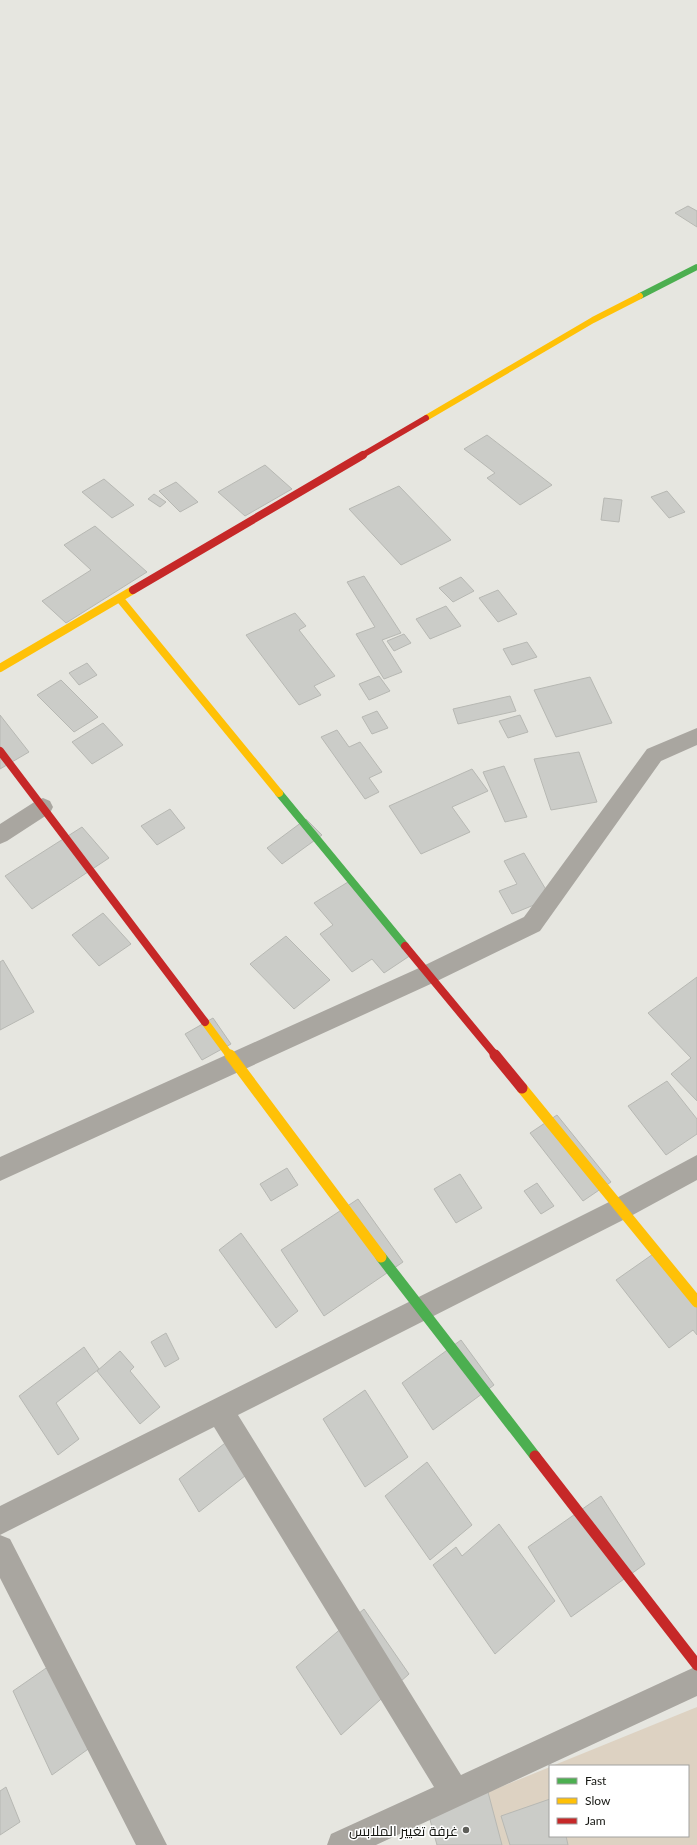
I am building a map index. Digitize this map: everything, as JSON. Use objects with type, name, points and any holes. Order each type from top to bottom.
[{"type":"street","points":[[0,668],[120,599],[593,320],[697,267]]},
{"type":"street","points":[[120,599],[697,1302]]},
{"type":"street","points":[[0,1169],[428,975],[532,924],[654,755],[697,736]]},
{"type":"street","points":[[0,751],[420,1309],[697,1665]]},
{"type":"street","points":[[0,835],[42,807]]},
{"type":"street","points":[[0,1521],[620,1209],[697,1167]]},
{"type":"street","points":[[219,1410],[454,1793]]},
{"type":"street","points":[[0,1550],[152,1845]]},
{"type":"street","points":[[349,1843],[454,1793],[697,1682]]},
{"type":"shaded area","points":[[697,1707],[697,1845],[437,1845],[429,1816],[549,1767],[549,1837],[689,1837],[689,1765],[554,1765]]},
{"type":"building","points":[[688,206],[697,211],[697,227],[675,213]]},
{"type":"building","points":[[487,435],[552,485],[520,505],[487,478],[495,473],[464,449]]},
{"type":"building","points":[[265,465],[292,489],[245,516],[218,492]]},
{"type":"building","points":[[104,479],[134,505],[112,518],[82,492]]},
{"type":"building","points":[[176,482],[198,502],[180,512],[159,491]]},
{"type":"building","points":[[399,486],[451,540],[401,565],[349,509]]},
{"type":"building","points":[[667,491],[685,512],[669,518],[651,497]]},
{"type":"building","points":[[154,494],[166,502],[160,507],[148,499]]},
{"type":"building","points":[[604,498],[622,500],[619,522],[601,520]]},
{"type":"building","points":[[95,526],[147,572],[66,623],[42,601],[91,570],[64,545]]},
{"type":"building","points":[[364,576],[401,633],[382,640],[402,672],[384,679],[356,634],[375,627],[347,582]]},
{"type":"building","points":[[461,577],[474,591],[453,602],[439,588]]},
{"type":"building","points":[[498,590],[517,614],[498,622],[479,598]]},
{"type":"building","points":[[446,606],[461,626],[430,639],[416,619]]},
{"type":"building","points":[[295,613],[306,626],[299,630],[335,676],[314,686],[321,695],[299,705],[246,635]]},
{"type":"building","points":[[404,634],[411,643],[394,651],[387,641]]},
{"type":"building","points":[[527,642],[537,657],[512,665],[503,649]]},
{"type":"building","points":[[87,663],[97,675],[79,685],[69,673]]},
{"type":"building","points":[[379,676],[390,691],[369,700],[359,684]]},
{"type":"building","points":[[590,677],[612,723],[556,737],[534,690]]},
{"type":"building","points":[[61,680],[98,717],[74,732],[37,695]]},
{"type":"building","points":[[510,696],[516,711],[458,724],[453,709]]},
{"type":"building","points":[[377,711],[388,728],[372,734],[362,717]]},
{"type":"building","points":[[0,715],[29,752],[0,769]]},
{"type":"building","points":[[520,715],[528,732],[508,738],[499,721]]},
{"type":"building","points":[[103,723],[123,745],[92,764],[72,742]]},
{"type":"building","points":[[337,730],[349,747],[360,742],[382,772],[369,778],[379,792],[365,799],[321,737]]},
{"type":"building","points":[[579,752],[597,802],[551,810],[534,759]]},
{"type":"building","points":[[504,766],[527,817],[505,822],[483,772]]},
{"type":"building","points":[[472,769],[488,791],[452,807],[470,832],[421,854],[389,806]]},
{"type":"building","points":[[170,809],[185,828],[157,845],[141,826]]},
{"type":"building","points":[[306,819],[322,835],[282,864],[267,848]]},
{"type":"building","points":[[82,827],[109,858],[32,909],[5,876]]},
{"type":"building","points":[[524,853],[551,898],[512,914],[499,891],[517,884],[504,861]]},
{"type":"building","points":[[348,882],[411,955],[384,973],[372,959],[352,972],[320,934],[333,925],[314,903]]},
{"type":"building","points":[[103,913],[131,944],[99,966],[72,935]]},
{"type":"building","points":[[286,936],[330,980],[294,1009],[250,964]]},
{"type":"building","points":[[3,960],[34,1012],[0,1030],[0,962]]},
{"type":"building","points":[[697,977],[697,1101],[671,1074],[691,1058],[648,1013]]},
{"type":"building","points":[[213,1018],[231,1044],[202,1060],[185,1034]]},
{"type":"building","points":[[667,1081],[697,1119],[697,1134],[666,1155],[628,1106]]},
{"type":"building","points":[[557,1115],[611,1182],[583,1201],[530,1133]]},
{"type":"building","points":[[287,1168],[298,1185],[271,1201],[260,1184]]},
{"type":"building","points":[[460,1174],[482,1208],[456,1223],[434,1189]]},
{"type":"building","points":[[537,1183],[554,1206],[541,1214],[524,1191]]},
{"type":"building","points":[[358,1199],[403,1262],[324,1316],[281,1250]]},
{"type":"building","points":[[241,1233],[298,1311],[276,1328],[219,1250]]},
{"type":"building","points":[[656,1252],[697,1304],[697,1335],[693,1330],[669,1348],[616,1280]]},
{"type":"building","points":[[166,1333],[179,1359],[165,1367],[151,1342]]},
{"type":"building","points":[[461,1340],[494,1385],[433,1430],[402,1383]]},
{"type":"building","points":[[84,1347],[99,1369],[56,1403],[79,1439],[58,1455],[19,1396]]},
{"type":"building","points":[[120,1351],[134,1367],[130,1371],[160,1407],[140,1424],[97,1371]]},
{"type":"building","points":[[365,1390],[408,1457],[365,1487],[323,1419]]},
{"type":"building","points":[[229,1440],[250,1472],[199,1512],[179,1479]]},
{"type":"building","points":[[427,1462],[472,1525],[430,1560],[385,1496]]},
{"type":"building","points":[[601,1496],[645,1564],[571,1617],[528,1547]]},
{"type":"building","points":[[499,1524],[555,1601],[495,1654],[433,1565],[456,1547],[462,1556]]},
{"type":"building","points":[[364,1609],[409,1674],[341,1735],[296,1667]]},
{"type":"building","points":[[65,1655],[105,1737],[52,1775],[13,1691]]},
{"type":"building","points":[[6,1787],[20,1822],[0,1835],[0,1791]]},
{"type":"building","name":"غرفة تغيير الملابس","points":[[488,1792],[502,1845],[437,1845],[429,1816]]},
{"type":"building","points":[[549,1799],[549,1837],[566,1837],[568,1845],[510,1845],[501,1816]]},
{"type":"traffic: fast","points":[[640,296],[697,267]]},
{"type":"traffic: fast","points":[[279,793],[405,946]]},
{"type":"traffic: fast","points":[[381,1257],[535,1456]]},
{"type":"traffic: slow","points":[[426,418],[593,320],[640,296]]},
{"type":"traffic: slow","points":[[0,668],[133,590]]},
{"type":"traffic: slow","points":[[120,599],[279,793]]},
{"type":"traffic: slow","points":[[205,1022],[381,1257]]},
{"type":"traffic: slow","points":[[522,1088],[697,1302]]},
{"type":"traffic: jam","points":[[133,590],[426,418]]},
{"type":"traffic: jam","points":[[0,751],[205,1022]]},
{"type":"traffic: jam","points":[[405,946],[522,1088]]},
{"type":"traffic: jam","points":[[535,1456],[697,1665]]},
{"type":"place","name":"غرفة تغيير الملابس","points":[[466,1830]]}]
